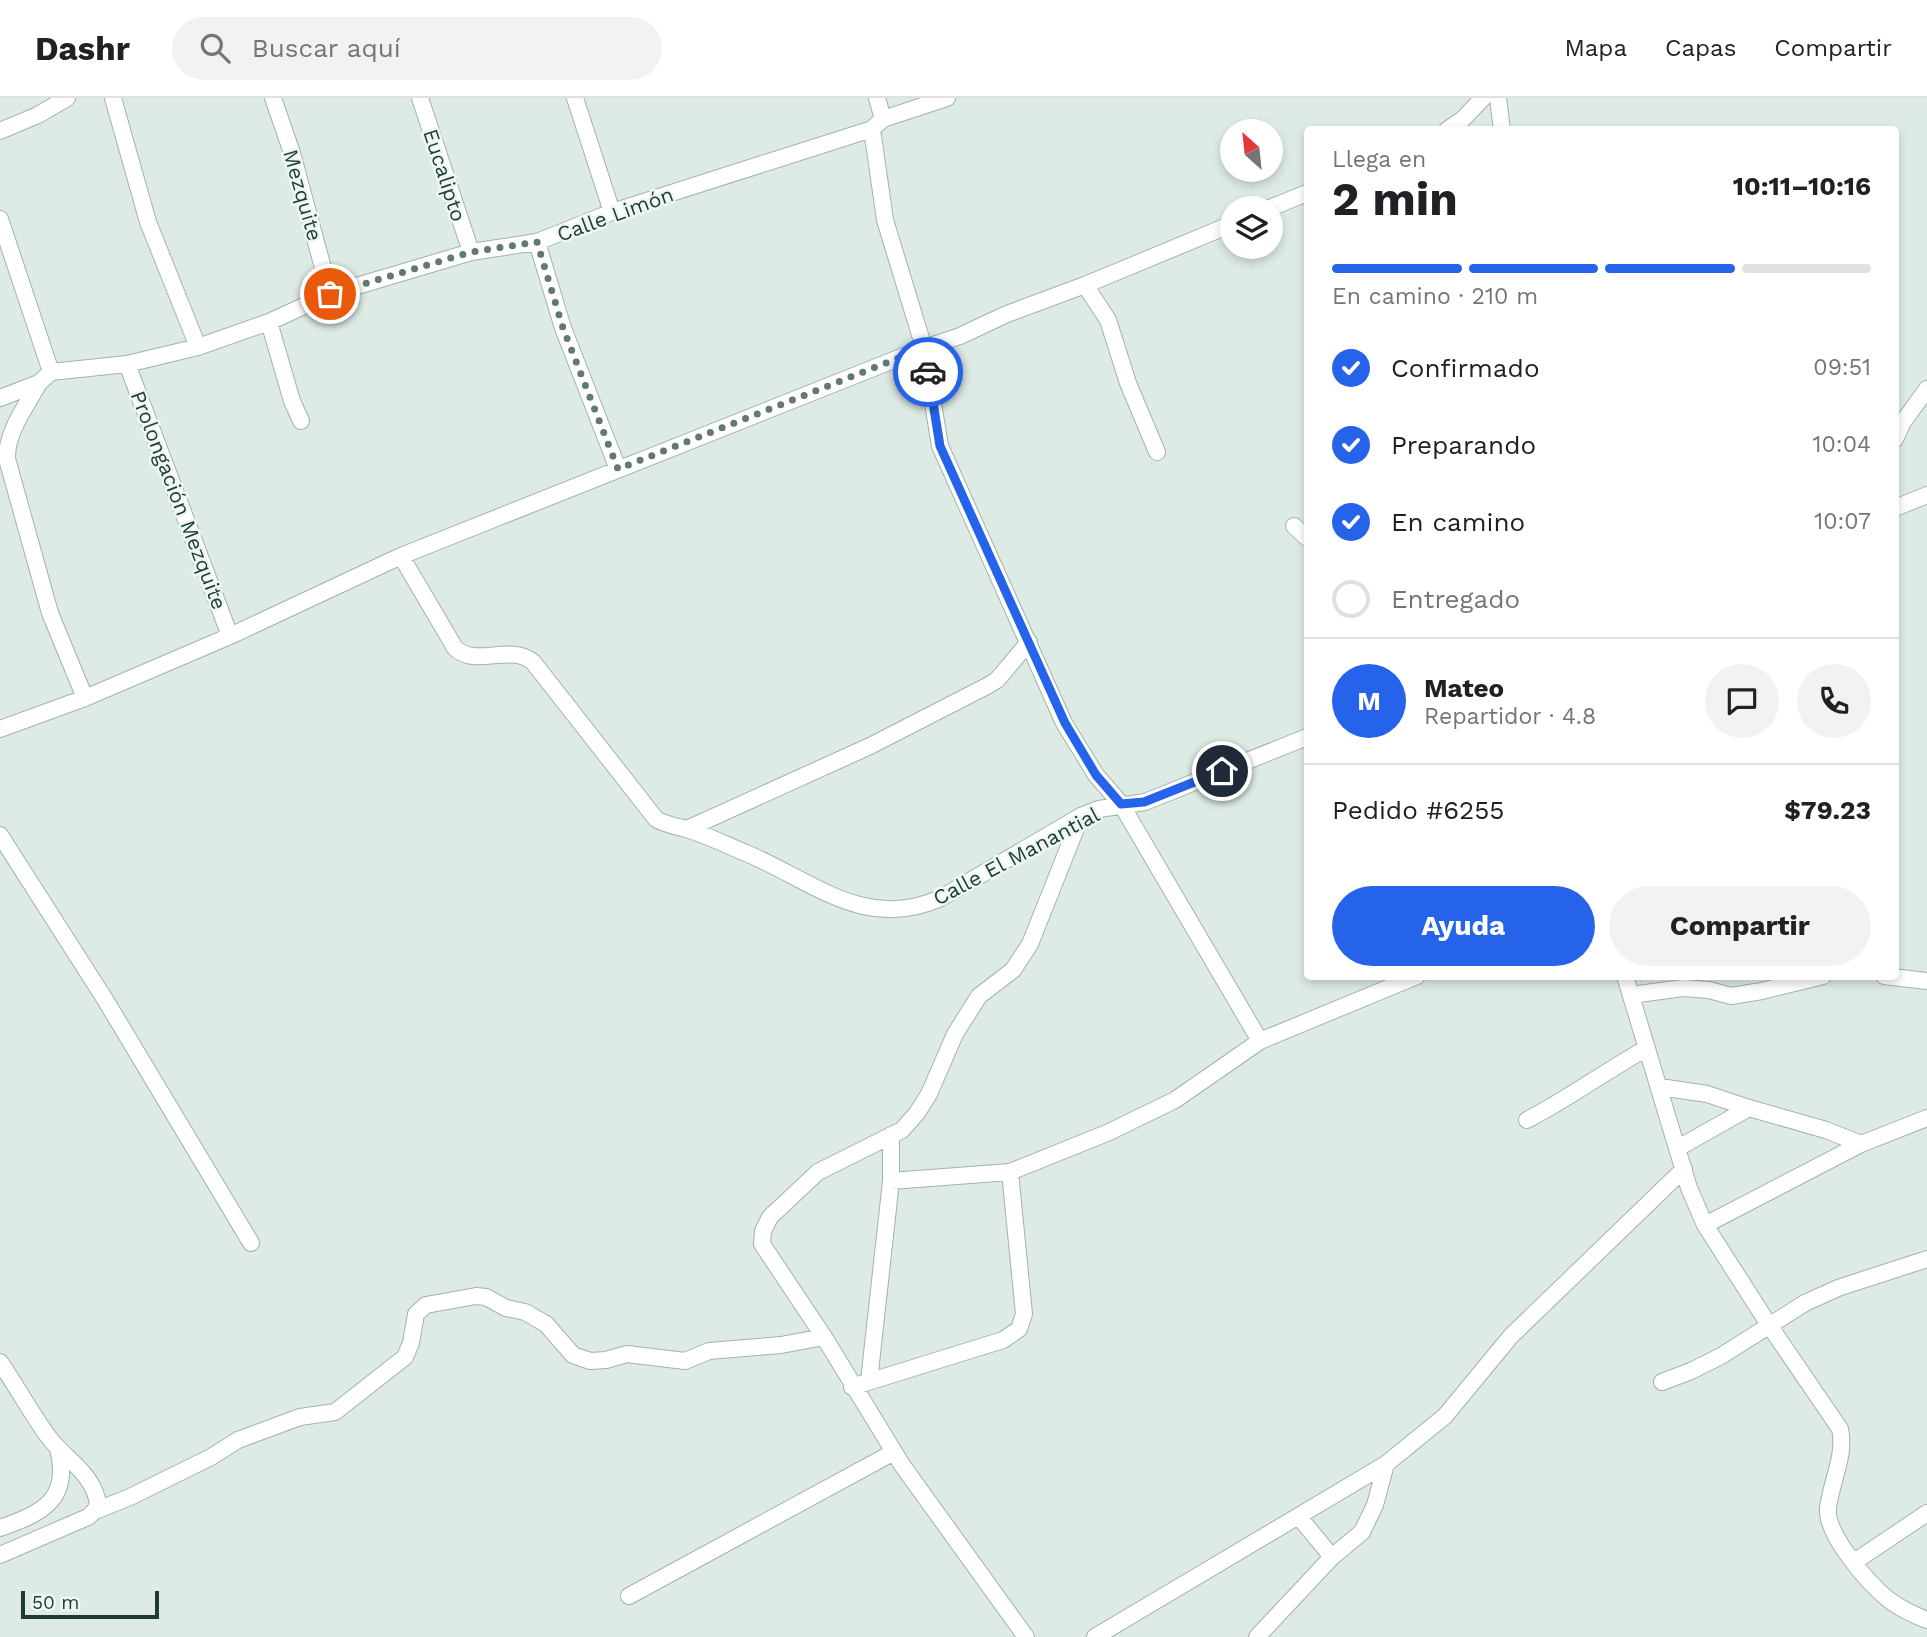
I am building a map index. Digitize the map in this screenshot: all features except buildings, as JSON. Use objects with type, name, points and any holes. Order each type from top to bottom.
[{"type":"street","points":[[0,131],[38,115],[67,98]]},
{"type":"street","points":[[113,98],[148,222],[198,346]]},
{"type":"street","name":"Mezquite","points":[[273,98],[292,153],[330,294]]},
{"type":"street","name":"Eucalipto","points":[[420,98],[471,252]]},
{"type":"street","points":[[575,98],[612,212]]},
{"type":"street","points":[[877,98],[885,220],[924,348],[940,446],[1065,723],[1096,775],[1121,804],[1260,1041]]},
{"type":"street","name":"Calle Limón","points":[[0,398],[45,378],[127,364],[198,346],[269,322],[330,294],[471,252],[537,242],[612,212],[878,124],[947,98]]},
{"type":"street","points":[[1453,126],[1483,98]]},
{"type":"street","points":[[1498,98],[1502,126]]},
{"type":"street","points":[[1283,203],[1304,194]]},
{"type":"street","points":[[0,219],[45,378],[15,427],[7,458],[50,613],[85,698]]},
{"type":"street","points":[[0,729],[85,698],[230,636],[401,556],[960,336],[1020,308],[1085,285],[1220,229]]},
{"type":"street","points":[[537,242],[563,328],[618,469]]},
{"type":"street","points":[[1085,285],[1108,320],[1128,383],[1157,452]]},
{"type":"street","points":[[269,322],[292,401],[301,421]]},
{"type":"street","name":"Prolongación Mezquite","points":[[127,364],[230,636]]},
{"type":"street","points":[[1899,430],[1927,389]]},
{"type":"street","points":[[1899,506],[1927,495]]},
{"type":"street","points":[[1294,526],[1304,535]]},
{"type":"street","name":"Calle El Manantial","points":[[401,556],[455,648],[467,656],[513,654],[527,657],[545,676],[651,814],[663,824],[687,829],[759,859],[847,902],[881,910],[913,908],[941,898],[1081,816],[1121,804],[1144,802],[1304,738]]},
{"type":"street","points":[[687,829],[870,746],[987,686],[997,680],[1029,642]]},
{"type":"street","points":[[1026,1637],[894,1452],[852,1387],[824,1336],[762,1244],[763,1231],[770,1217],[818,1172],[902,1130],[917,1113],[929,1094],[955,1034],[979,996],[1013,970],[1030,944],[1081,816]]},
{"type":"street","points":[[0,835],[106,1001],[251,1243]]},
{"type":"street","points":[[1899,978],[1927,981]]},
{"type":"street","points":[[891,1181],[1010,1172],[1107,1133],[1175,1100],[1260,1041],[1407,980]]},
{"type":"street","points":[[1626,980],[1689,1188],[1705,1225],[1840,1429],[1841,1447],[1828,1510],[1831,1524],[1854,1562],[1874,1586],[1890,1601],[1927,1620]]},
{"type":"street","points":[[1631,995],[1683,988],[1709,990],[1731,996],[1807,980]]},
{"type":"street","points":[[1527,1120],[1563,1101],[1614,1066],[1647,1048]]},
{"type":"street","points":[[1660,1087],[1707,1094],[1826,1130],[1861,1144]]},
{"type":"street","points":[[1678,1148],[1748,1108]]},
{"type":"street","points":[[1705,1225],[1861,1144],[1927,1118]]},
{"type":"street","points":[[869,1381],[891,1181],[891,1135]]},
{"type":"street","points":[[1095,1637],[1386,1464],[1445,1416],[1511,1336],[1684,1169]]},
{"type":"street","points":[[852,1387],[1003,1340],[1019,1329],[1024,1314],[1010,1172]]},
{"type":"street","points":[[1662,1382],[1721,1356],[1805,1303],[1838,1288],[1927,1259]]},
{"type":"street","points":[[0,1555],[142,1492],[238,1440],[300,1417],[335,1412],[405,1357],[411,1343],[416,1314],[426,1305],[476,1296],[486,1297],[506,1308],[525,1312],[546,1324],[573,1355],[590,1362],[627,1354],[685,1362],[709,1351],[781,1345],[824,1336]]},
{"type":"street","points":[[0,1362],[58,1449],[86,1476],[97,1498],[95,1511]]},
{"type":"street","points":[[0,1528],[28,1518],[59,1491],[62,1465],[58,1449]]},
{"type":"street","points":[[629,1596],[894,1452]]},
{"type":"street","points":[[1257,1637],[1332,1557],[1362,1532],[1375,1505],[1386,1464]]},
{"type":"street","points":[[1854,1562],[1927,1513]]},
{"type":"street","points":[[1298,1517],[1332,1557]]},
{"type":"way so far","points":[[330,294],[471,252],[537,242],[563,328],[618,469],[924,348],[928,372]]},
{"type":"route","points":[[928,372],[940,446],[1065,723],[1096,775],[1121,804],[1144,802],[1222,771]]}]
